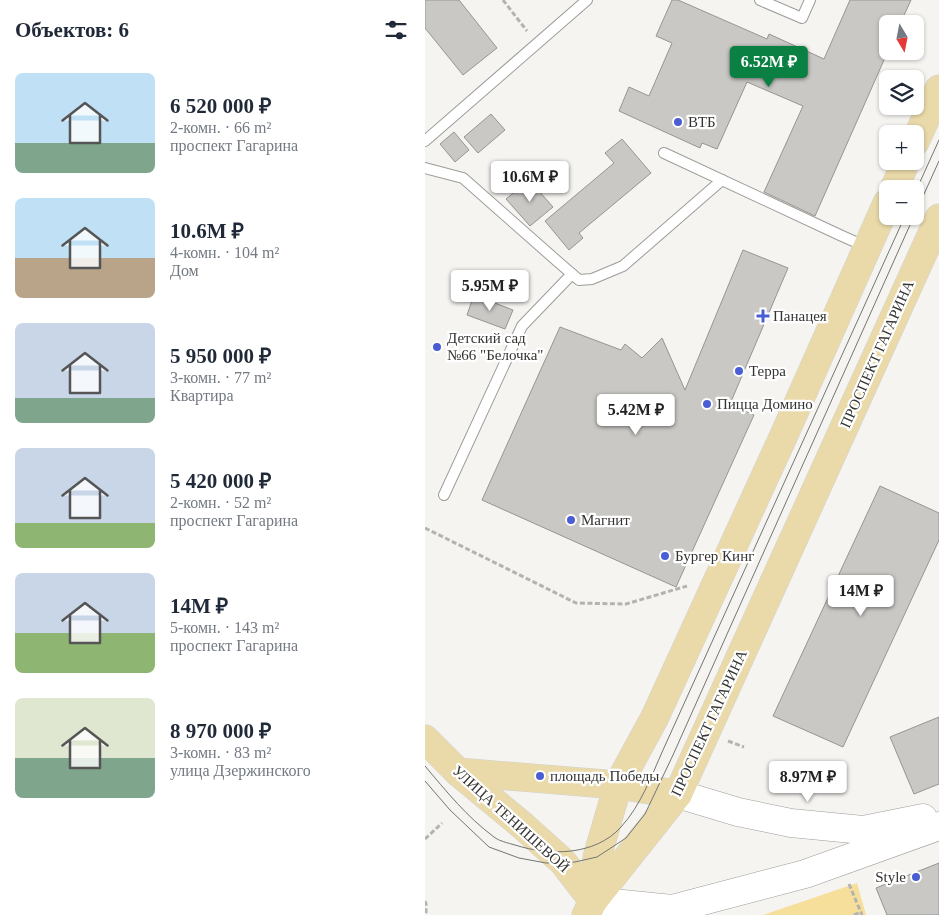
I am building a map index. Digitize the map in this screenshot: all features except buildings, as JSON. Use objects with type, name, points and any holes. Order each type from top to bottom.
[{"type":"main road","points":[[923,125],[939,89]]},
{"type":"main road","name":"ПРОСПЕКТ ГАГАРИНА","points":[[590,908],[678,794],[939,219]]},
{"type":"main road","points":[[879,222],[655,717],[617,784],[597,857],[590,908],[672,909],[805,874],[939,826]]},
{"type":"main road","name":"УЛИЦА ТЕНИШЕВОЙ","points":[[425,739],[458,772],[563,862],[590,908]]},
{"type":"main road","points":[[458,772],[617,784],[678,794],[739,812],[791,823],[863,830],[939,814]]},
{"type":"lane","points":[[426,138],[587,0]]},
{"type":"lane","points":[[760,0],[802,18],[810,0]]},
{"type":"lane","points":[[664,153],[868,247]]},
{"type":"lane","points":[[425,168],[463,178],[579,280],[592,279],[623,266],[722,180]]},
{"type":"lane","points":[[444,495],[522,326],[572,274]]},
{"type":"path","points":[[503,0],[537,44]]},
{"type":"path","points":[[425,528],[576,603],[626,604],[687,586]]},
{"type":"path","points":[[425,839],[442,823]]},
{"type":"path","points":[[840,863],[861,914],[854,915]]},
{"type":"path","points":[[425,901],[427,915]]},
{"type":"shaded area","points":[[857,883],[866,915],[763,915]]},
{"type":"tram line","points":[[921,180],[939,140]]},
{"type":"tram line","points":[[924,194],[939,161]]},
{"type":"tram line","points":[[425,766],[475,821],[496,838],[507,843],[542,851],[571,851],[598,844],[610,837],[621,827],[640,800],[650,780],[901,225]]},
{"type":"tram line","points":[[425,781],[450,810],[489,847],[519,858],[546,863],[575,862],[597,857],[626,838],[645,814],[673,755],[910,225]]},
{"type":"place","name":"ВТБ","points":[[678,122]]},
{"type":"place","name":"Панацея","points":[[763,316]]},
{"type":"place","name":"Детский сад №66 \"Белочка\"","points":[[437,347]]},
{"type":"place","name":"Терра","points":[[739,371]]},
{"type":"place","name":"Пицца Домино","points":[[707,404]]},
{"type":"place","name":"Магнит","points":[[571,520]]},
{"type":"place","name":"Бургер Кинг","points":[[665,556]]},
{"type":"place","name":"площадь Победы","points":[[540,776]]},
{"type":"place","name":"Style","points":[[916,877]]}]
